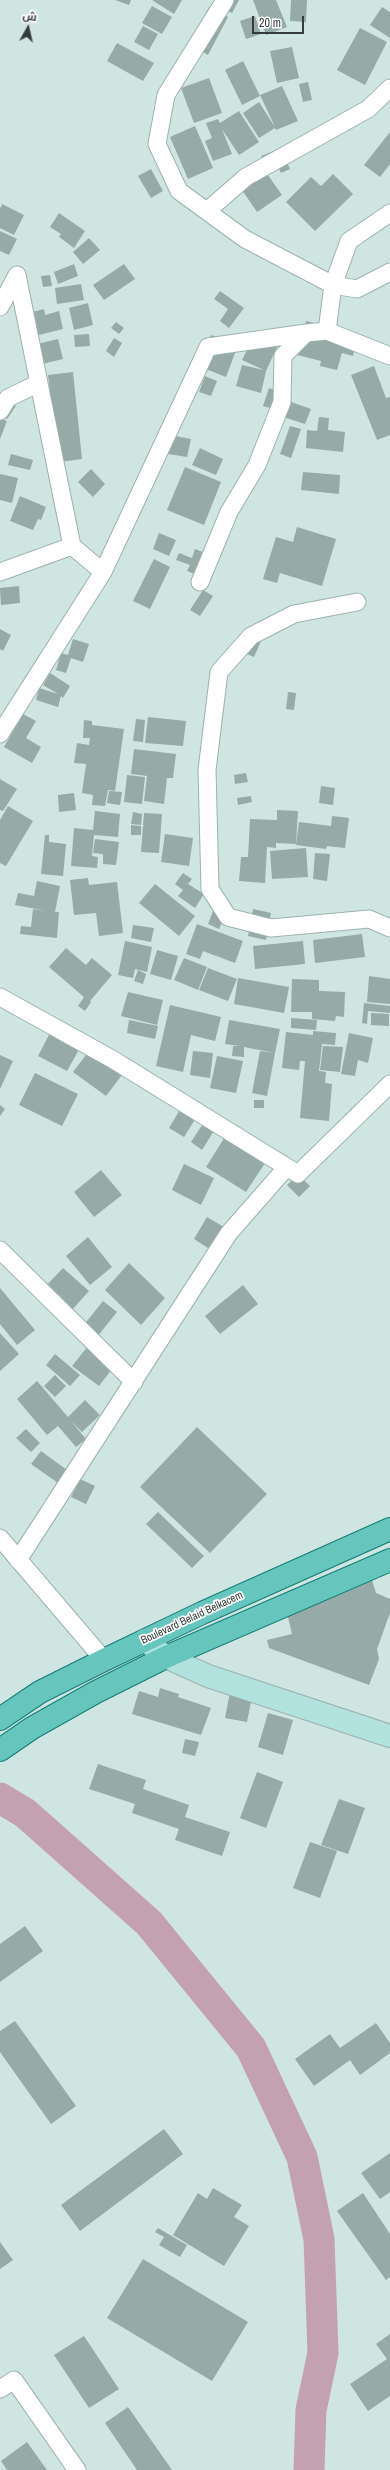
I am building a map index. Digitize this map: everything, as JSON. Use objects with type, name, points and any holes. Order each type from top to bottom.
[{"type":"main road","name":"Boulevard Belaid Belkacem","points":[[2,1713],[40,1692],[145,1640],[390,1529]]},
{"type":"main road","points":[[0,1750],[32,1728],[96,1692],[166,1656],[390,1560]]},
{"type":"street","points":[[225,0],[166,95],[157,144],[179,191],[245,239],[333,285],[357,288],[390,272]]},
{"type":"street","points":[[207,211],[246,177],[368,109],[390,88]]},
{"type":"street","points":[[327,331],[333,285],[349,241],[390,213]]},
{"type":"street","points":[[0,307],[17,275],[72,546],[103,572]]},
{"type":"street","points":[[0,734],[103,572],[208,347],[327,331],[390,356]]},
{"type":"street","points":[[200,582],[229,512],[257,465],[282,402],[283,356],[306,333]]},
{"type":"street","points":[[0,411],[8,398],[39,383]]},
{"type":"street","points":[[0,572],[72,546]]},
{"type":"street","points":[[357,602],[294,614],[251,636],[219,672],[207,770],[210,889],[228,917],[271,928],[369,919],[390,928]]},
{"type":"street","points":[[0,997],[112,1058],[286,1168],[298,1174],[390,1084]]},
{"type":"street","points":[[18,1560],[229,1233],[286,1168]]},
{"type":"street","points":[[0,1250],[134,1382]]},
{"type":"street","points":[[0,1538],[104,1660]]},
{"type":"street","points":[[145,1640],[166,1656],[208,1676],[390,1736]]},
{"type":"street","points":[[0,2389],[14,2380],[77,2470]]},
{"type":"building","points":[[115,0],[131,0],[129,5]]},
{"type":"building","points":[[152,0],[182,0],[174,14]]},
{"type":"building","points":[[216,0],[239,0],[232,13],[214,4]]},
{"type":"building","points":[[253,0],[276,0],[287,27],[266,35]]},
{"type":"building","points":[[291,0],[307,0],[306,22],[290,21]]},
{"type":"building","points":[[152,6],[172,17],[162,34],[142,23]]},
{"type":"building","points":[[209,7],[228,17],[208,55],[189,44]]},
{"type":"building","points":[[382,7],[390,12],[390,38],[370,25]]},
{"type":"building","points":[[255,16],[261,34],[246,39],[240,21]]},
{"type":"building","points":[[143,26],[158,34],[149,50],[134,42]]},
{"type":"building","points":[[360,28],[387,42],[365,85],[337,70]]},
{"type":"building","points":[[117,43],[154,63],[143,81],[107,61]]},
{"type":"building","points":[[292,47],[299,78],[277,83],[270,51]]},
{"type":"building","points":[[243,61],[260,96],[242,105],[225,70]]},
{"type":"building","points":[[209,78],[222,113],[194,123],[181,88]]},
{"type":"building","points":[[308,82],[312,100],[303,102],[299,84]]},
{"type":"building","points":[[282,86],[298,121],[276,130],[275,128],[259,138],[243,113],[259,102],[275,127],[260,95]]},
{"type":"building","points":[[239,111],[259,142],[239,155],[222,129],[232,154],[213,161],[205,141],[212,138],[206,123],[218,119],[220,123]]},
{"type":"building","points":[[195,126],[213,168],[188,179],[170,137]]},
{"type":"building","points":[[390,132],[390,164],[380,177],[364,165]]},
{"type":"building","points":[[281,148],[290,169],[281,173],[277,165],[267,170],[261,156]]},
{"type":"building","points":[[258,161],[282,195],[257,212],[233,177]]},
{"type":"building","points":[[151,169],[163,191],[151,198],[138,176]]},
{"type":"building","points":[[333,174],[353,194],[315,231],[286,202],[311,177],[321,186]]},
{"type":"building","points":[[2,204],[24,215],[14,235],[0,228],[0,206],[1,208]]},
{"type":"building","points":[[59,213],[85,231],[74,248],[59,237],[61,234],[50,227]]},
{"type":"building","points":[[0,231],[17,239],[9,255],[0,251]]},
{"type":"building","points":[[89,238],[100,250],[83,264],[73,252]]},
{"type":"building","points":[[74,264],[78,276],[58,284],[54,272]]},
{"type":"building","points":[[124,264],[135,279],[104,300],[93,285]]},
{"type":"building","points":[[50,275],[52,286],[43,287],[41,276]]},
{"type":"building","points":[[81,284],[84,300],[57,304],[55,288]]},
{"type":"building","points":[[220,291],[244,308],[229,328],[220,321],[228,309],[214,299]]},
{"type":"building","points":[[88,303],[93,325],[74,330],[69,308]]},
{"type":"building","points":[[44,309],[45,315],[59,311],[63,329],[35,336],[29,313]]},
{"type":"building","points":[[306,321],[358,334],[353,356],[342,353],[337,370],[320,366],[321,361],[297,355]]},
{"type":"building","points":[[116,322],[124,328],[119,334],[111,328]]},
{"type":"building","points":[[89,334],[90,346],[75,347],[74,335]]},
{"type":"building","points":[[255,334],[278,345],[266,371],[261,393],[236,386],[242,365],[264,370],[242,360]]},
{"type":"building","points":[[211,335],[238,345],[226,377],[198,366]]},
{"type":"building","points":[[114,338],[122,343],[114,357],[106,351]]},
{"type":"building","points":[[58,339],[63,359],[42,364],[37,344]]},
{"type":"building","points":[[374,366],[386,398],[390,397],[390,435],[377,440],[351,375]]},
{"type":"building","points":[[73,372],[82,459],[59,462],[48,375]]},
{"type":"building","points":[[205,376],[217,381],[211,396],[199,392]]},
{"type":"building","points":[[269,388],[283,393],[277,410],[263,406]]},
{"type":"building","points":[[283,399],[311,409],[305,424],[277,415]]},
{"type":"building","points":[[8,401],[16,406],[7,419],[0,414]]},
{"type":"building","points":[[319,417],[329,418],[328,430],[345,432],[343,452],[306,448],[307,430],[317,431]]},
{"type":"building","points":[[0,418],[7,421],[0,439]]},
{"type":"building","points":[[290,426],[301,429],[291,458],[280,454]]},
{"type":"building","points":[[165,434],[191,439],[187,457],[162,453]]},
{"type":"building","points":[[200,448],[223,459],[216,475],[192,465]]},
{"type":"building","points":[[11,454],[33,460],[30,470],[8,465]]},
{"type":"building","points":[[185,467],[221,482],[204,525],[167,510]]},
{"type":"building","points":[[91,469],[105,484],[93,497],[78,482]]},
{"type":"building","points":[[303,472],[340,475],[339,494],[301,490]]},
{"type":"building","points":[[0,474],[18,478],[12,503],[0,500]]},
{"type":"building","points":[[20,496],[46,507],[41,520],[38,519],[33,530],[10,521]]},
{"type":"building","points":[[297,527],[336,539],[322,586],[280,573],[277,583],[263,579],[276,537],[293,542]]},
{"type":"building","points":[[159,533],[176,540],[169,556],[153,549]]},
{"type":"building","points":[[195,549],[211,555],[202,577],[187,571],[190,565],[176,560],[179,553],[192,558]]},
{"type":"building","points":[[154,559],[170,567],[150,609],[133,601]]},
{"type":"building","points":[[19,586],[20,603],[1,605],[0,588]]},
{"type":"building","points":[[203,590],[213,596],[200,616],[190,610]]},
{"type":"building","points":[[254,625],[266,630],[254,657],[242,652]]},
{"type":"building","points":[[0,629],[11,635],[3,651],[0,649]]},
{"type":"building","points":[[73,639],[89,644],[83,662],[71,658],[66,673],[56,670],[61,653],[68,655]]},
{"type":"building","points":[[50,673],[70,686],[63,698],[61,696],[58,707],[36,700],[39,688],[58,694],[43,685]]},
{"type":"building","points":[[288,692],[296,693],[294,710],[286,709]]},
{"type":"building","points":[[23,714],[36,721],[26,738],[41,747],[32,763],[4,747]]},
{"type":"building","points":[[148,717],[186,721],[183,746],[145,743]]},
{"type":"building","points":[[136,719],[145,720],[143,742],[133,741]]},
{"type":"building","points":[[84,720],[92,721],[92,725],[124,729],[115,791],[108,790],[105,806],[92,805],[93,795],[82,793],[86,764],[74,763],[77,743],[89,745],[90,738],[83,738]]},
{"type":"building","points":[[134,749],[176,754],[173,778],[167,778],[164,804],[144,801],[147,776],[131,774]]},
{"type":"building","points":[[246,773],[248,782],[235,784],[234,775]]},
{"type":"building","points":[[127,775],[145,777],[142,804],[124,802]]},
{"type":"building","points":[[0,779],[17,789],[3,811],[0,810]]},
{"type":"building","points":[[321,786],[335,788],[333,805],[319,803]]},
{"type":"building","points":[[109,791],[122,792],[120,805],[107,803]]},
{"type":"building","points":[[74,793],[76,810],[59,812],[58,795]]},
{"type":"building","points":[[251,796],[252,802],[238,805],[237,798]]},
{"type":"building","points":[[8,806],[33,821],[6,866],[0,863],[0,820]]},
{"type":"building","points":[[277,810],[298,811],[296,844],[276,843],[276,848],[267,847],[265,883],[239,881],[241,857],[248,857],[250,819],[277,820]]},
{"type":"building","points":[[95,811],[120,814],[118,837],[94,835],[92,856],[98,857],[97,868],[71,866],[74,828],[93,830]]},
{"type":"building","points":[[133,812],[142,814],[141,825],[131,824]]},
{"type":"building","points":[[144,813],[162,814],[159,853],[141,852],[143,826],[145,826],[143,825]]},
{"type":"building","points":[[332,816],[349,818],[345,848],[327,846],[326,849],[296,845],[299,822],[331,826]]},
{"type":"building","points":[[131,825],[141,826],[141,835],[131,835]]},
{"type":"building","points":[[165,834],[193,838],[189,866],[161,862]]},
{"type":"building","points":[[45,835],[49,835],[49,842],[66,844],[63,876],[41,874]]},
{"type":"building","points":[[95,839],[119,842],[116,865],[103,864],[103,854],[93,853]]},
{"type":"building","points":[[306,848],[308,877],[272,879],[270,851]]},
{"type":"building","points":[[315,853],[330,854],[327,881],[313,879]]},
{"type":"building","points":[[183,873],[192,879],[188,884],[204,894],[195,908],[178,896],[183,890],[175,884]]},
{"type":"building","points":[[88,878],[89,885],[117,882],[123,933],[99,936],[96,913],[74,915],[70,880]]},
{"type":"building","points":[[37,881],[60,886],[55,912],[59,912],[57,938],[20,934],[21,926],[31,927],[33,909],[47,911],[15,905],[18,893],[34,896]]},
{"type":"building","points":[[155,884],[195,916],[179,936],[139,903]]},
{"type":"building","points":[[253,909],[271,913],[266,940],[248,936]]},
{"type":"building","points":[[213,911],[225,916],[219,929],[208,924]]},
{"type":"building","points":[[197,924],[243,941],[235,963],[203,951],[200,959],[186,954]]},
{"type":"building","points":[[133,925],[154,928],[151,942],[131,938]]},
{"type":"building","points":[[362,934],[365,957],[315,963],[313,940]]},
{"type":"building","points":[[125,941],[152,947],[147,972],[135,969],[133,978],[118,975]]},
{"type":"building","points":[[303,941],[305,964],[255,969],[253,946]]},
{"type":"building","points":[[66,948],[86,965],[92,958],[112,975],[90,1001],[91,1002],[85,1011],[78,1006],[84,997],[49,967]]},
{"type":"building","points":[[157,950],[178,956],[171,980],[150,974]]},
{"type":"building","points":[[184,958],[207,967],[198,990],[174,980]]},
{"type":"building","points":[[208,968],[237,979],[228,1001],[199,990]]},
{"type":"building","points":[[138,970],[146,974],[143,984],[134,981]]},
{"type":"building","points":[[369,976],[390,979],[390,1004],[367,1002]]},
{"type":"building","points":[[238,978],[289,987],[284,1013],[234,1004]]},
{"type":"building","points":[[292,979],[319,980],[319,991],[345,992],[344,1017],[336,1016],[335,1021],[312,1019],[312,1012],[291,1012]]},
{"type":"building","points":[[128,992],[163,1000],[157,1025],[121,1016]]},
{"type":"building","points":[[364,1003],[390,1006],[390,1013],[368,1011],[367,1024],[362,1023]]},
{"type":"building","points":[[170,1005],[221,1017],[215,1041],[191,1035],[183,1072],[156,1066]]},
{"type":"building","points":[[371,1013],[389,1014],[389,1026],[371,1025]]},
{"type":"building","points":[[291,1018],[317,1020],[316,1030],[291,1028]]},
{"type":"building","points":[[129,1020],[158,1026],[155,1039],[127,1033]]},
{"type":"building","points":[[229,1020],[280,1029],[275,1053],[244,1047],[244,1057],[232,1056],[233,1046],[240,1046],[225,1044]]},
{"type":"building","points":[[51,1031],[81,1046],[67,1071],[38,1056]]},
{"type":"building","points":[[313,1031],[336,1033],[335,1045],[322,1044],[319,1071],[326,1072],[325,1083],[332,1084],[329,1121],[300,1118],[305,1061],[300,1061],[299,1070],[282,1068],[286,1032],[313,1035]]},
{"type":"building","points":[[349,1033],[373,1038],[368,1063],[358,1060],[355,1076],[341,1074]]},
{"type":"building","points":[[323,1046],[343,1047],[340,1072],[320,1070]]},
{"type":"building","points":[[89,1051],[122,1075],[106,1096],[73,1072]]},
{"type":"building","points":[[193,1051],[213,1053],[210,1078],[190,1075]]},
{"type":"building","points":[[260,1051],[275,1053],[267,1096],[252,1093]]},
{"type":"building","points":[[0,1055],[13,1061],[0,1089]]},
{"type":"building","points":[[217,1056],[243,1061],[236,1093],[210,1088]]},
{"type":"building","points":[[35,1073],[78,1094],[62,1126],[19,1105]]},
{"type":"building","points":[[254,1100],[264,1100],[264,1108],[254,1108]]},
{"type":"building","points":[[0,1105],[5,1109],[0,1116]]},
{"type":"building","points":[[181,1108],[196,1118],[184,1137],[169,1128]]},
{"type":"building","points":[[206,1119],[217,1126],[202,1150],[191,1142]]},
{"type":"building","points":[[228,1132],[269,1157],[246,1192],[206,1167]]},
{"type":"building","points":[[184,1164],[214,1178],[201,1205],[172,1190]]},
{"type":"building","points":[[101,1170],[122,1195],[94,1217],[74,1192]]},
{"type":"building","points":[[298,1174],[310,1186],[299,1197],[287,1185]]},
{"type":"building","points":[[207,1217],[224,1227],[211,1250],[194,1239]]},
{"type":"building","points":[[88,1237],[112,1267],[90,1285],[66,1256]]},
{"type":"building","points":[[129,1263],[165,1298],[141,1325],[105,1290]]},
{"type":"building","points":[[63,1268],[89,1291],[71,1311],[45,1287]]},
{"type":"building","points":[[243,1285],[258,1304],[220,1334],[205,1316]]},
{"type":"building","points":[[0,1288],[35,1330],[17,1345],[0,1324]]},
{"type":"building","points":[[103,1301],[117,1312],[97,1337],[83,1326]]},
{"type":"building","points":[[0,1333],[19,1354],[0,1371]]},
{"type":"building","points":[[88,1346],[115,1365],[99,1386],[72,1366]]},
{"type":"building","points":[[55,1354],[80,1375],[70,1386],[46,1365]]},
{"type":"building","points":[[55,1375],[66,1386],[55,1397],[44,1386]]},
{"type":"building","points":[[37,1381],[68,1417],[85,1400],[100,1415],[82,1432],[71,1421],[86,1439],[76,1447],[58,1426],[47,1435],[17,1399]]},
{"type":"building","points":[[197,1427],[267,1494],[210,1553],[140,1487]]},
{"type":"building","points":[[26,1429],[40,1443],[31,1452],[16,1438]]},
{"type":"building","points":[[41,1451],[67,1470],[58,1483],[31,1464]]},
{"type":"building","points":[[80,1479],[95,1486],[86,1504],[71,1497]]},
{"type":"building","points":[[158,1512],[204,1556],[192,1568],[146,1524]]},
{"type":"building","points":[[372,1580],[376,1593],[390,1599],[390,1613],[377,1649],[379,1659],[369,1685],[269,1648],[267,1640],[292,1634],[287,1613]]},
{"type":"building","points":[[160,1688],[179,1694],[178,1697],[211,1708],[201,1735],[132,1714],[139,1691],[158,1697]]},
{"type":"building","points":[[230,1692],[252,1697],[247,1722],[225,1718]]},
{"type":"building","points":[[268,1713],[293,1720],[283,1755],[258,1747]]},
{"type":"building","points":[[185,1739],[199,1742],[195,1756],[182,1753]]},
{"type":"building","points":[[98,1764],[146,1780],[143,1789],[189,1805],[185,1817],[230,1832],[222,1856],[175,1840],[179,1829],[132,1813],[135,1804],[89,1789]]},
{"type":"building","points":[[257,1772],[283,1782],[266,1828],[240,1818]]},
{"type":"building","points":[[339,1799],[365,1808],[348,1854],[321,1845]]},
{"type":"building","points":[[310,1842],[337,1851],[320,1898],[293,1888]]},
{"type":"building","points":[[25,1926],[43,1951],[0,1982],[0,1944]]},
{"type":"building","points":[[15,2021],[76,2106],[51,2124],[0,2052],[0,2031]]},
{"type":"building","points":[[376,2023],[390,2043],[390,2053],[360,2075],[350,2060],[314,2086],[295,2059],[330,2034],[340,2048]]},
{"type":"building","points":[[164,2129],[183,2154],[80,2231],[61,2205]]},
{"type":"building","points":[[390,2153],[390,2192],[380,2199],[361,2173]]},
{"type":"building","points":[[213,2188],[242,2205],[234,2217],[249,2226],[224,2266],[173,2235],[198,2193],[207,2199]]},
{"type":"building","points":[[363,2193],[390,2234],[390,2277],[386,2280],[337,2211]]},
{"type":"building","points":[[158,2228],[187,2245],[180,2257],[159,2245],[164,2237],[155,2232]]},
{"type":"building","points":[[0,2242],[13,2260],[0,2269]]},
{"type":"building","points":[[143,2259],[248,2322],[212,2381],[107,2318]]},
{"type":"building","points":[[390,2334],[390,2396],[368,2411],[350,2384],[387,2359],[376,2344]]},
{"type":"building","points":[[84,2336],[119,2389],[89,2408],[54,2355]]},
{"type":"building","points":[[128,2407],[172,2470],[137,2470],[105,2423]]},
{"type":"building","points":[[27,2442],[47,2470],[7,2470],[1,2461]]},
{"type":"waterway","points":[[0,1798],[25,1813],[149,1923],[251,2048],[302,2157],[319,2239],[323,2353],[311,2410],[309,2470]]}]
